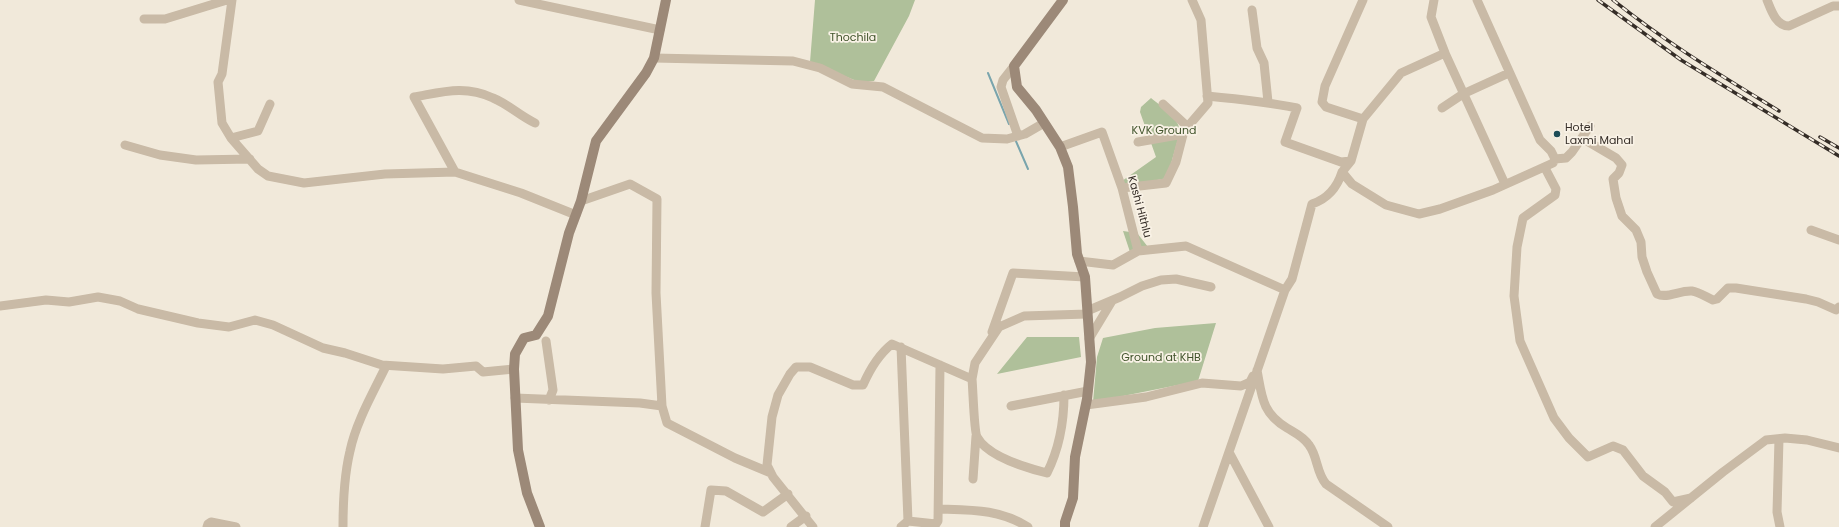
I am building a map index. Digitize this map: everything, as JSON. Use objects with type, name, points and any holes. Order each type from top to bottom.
[{"type":"street","points":[[144,19],[165,19],[227,0]]},
{"type":"street","points":[[232,0],[222,74],[218,82],[222,123],[231,138],[268,176],[304,183],[385,174],[455,172],[521,193],[576,215]]},
{"type":"street","points":[[519,0],[660,30]]},
{"type":"street","points":[[540,527],[527,492],[518,450],[514,369],[517,349],[524,338],[536,335],[548,316],[569,233],[581,201],[596,142],[646,73],[654,58],[666,0]]},
{"type":"street","points":[[1015,137],[1001,87],[1003,80],[1063,0]]},
{"type":"street","points":[[1138,142],[1178,135],[1186,129],[1208,103],[1201,20],[1192,0]]},
{"type":"street","points":[[1363,0],[1325,86],[1322,102],[1326,107],[1363,119]]},
{"type":"street","points":[[1434,0],[1431,17],[1463,94],[1505,184]]},
{"type":"street","points":[[1477,0],[1540,140],[1551,151],[1555,159]]},
{"type":"street","points":[[1766,0],[1777,20],[1785,26],[1789,26],[1833,6],[1839,6]]},
{"type":"street","points":[[1252,10],[1257,48],[1264,63],[1268,102]]},
{"type":"street","points":[[1203,527],[1230,452],[1256,369],[1285,290],[1292,279],[1312,204],[1322,201],[1338,184],[1342,172],[1351,161],[1363,119],[1401,73],[1445,52]]},
{"type":"street","points":[[654,58],[793,61],[820,68],[852,84],[883,88],[982,138],[1015,137],[1044,123]]},
{"type":"street","points":[[1014,66],[1017,88],[1044,123],[1060,147],[1068,167],[1074,207],[1077,254],[1085,277],[1091,362],[1086,405],[1075,457],[1073,498],[1066,527]]},
{"type":"street","points":[[1442,108],[1463,94],[1509,73]]},
{"type":"street","points":[[455,172],[414,97],[454,89],[473,92],[494,98],[535,124]]},
{"type":"street","points":[[1208,96],[1268,102],[1297,108],[1285,142],[1341,162],[1351,161]]},
{"type":"street","points":[[231,138],[258,132],[270,104]]},
{"type":"street","points":[[1163,104],[1186,129]]},
{"type":"street","points":[[1555,159],[1566,158],[1590,126]]},
{"type":"street","points":[[1122,188],[1166,183],[1176,162],[1186,129]]},
{"type":"street","name":"Kashi Hithlu","points":[[1060,147],[1102,132],[1122,188],[1138,251],[1186,246],[1285,290]]},
{"type":"street","points":[[1582,138],[1616,158],[1622,165],[1619,173],[1613,178],[1616,198],[1622,216],[1636,230],[1641,242],[1642,257],[1657,294],[1665,296],[1690,291],[1697,292],[1713,300],[1717,299],[1728,288],[1736,288],[1806,299],[1818,302],[1836,310],[1839,307]]},
{"type":"street","points":[[125,145],[160,155],[196,160],[250,159]]},
{"type":"street","points":[[1342,172],[1352,184],[1386,205],[1419,214],[1440,209],[1534,171],[1545,168],[1553,163],[1555,159]]},
{"type":"street","points":[[1545,168],[1556,189],[1555,195],[1523,218],[1517,247],[1514,296],[1520,340],[1541,389],[1554,418],[1569,438],[1588,457],[1613,446],[1622,450],[1642,476],[1665,492],[1673,502],[1691,498]]},
{"type":"street","points":[[581,201],[630,184],[656,199],[656,293],[662,406],[667,423],[735,458],[771,473]]},
{"type":"street","points":[[1811,230],[1839,240]]},
{"type":"street","points":[[1079,261],[1113,265],[1138,251]]},
{"type":"street","points":[[988,344],[1013,273],[1085,277]]},
{"type":"street","points":[[973,479],[976,436],[972,379],[974,363],[1000,327],[1024,316],[1087,313],[1142,286],[1160,280],[1176,280],[1211,287]]},
{"type":"street","points":[[0,306],[46,300],[69,302],[98,297],[120,301],[138,308],[198,323],[229,327],[255,320],[273,325],[323,348],[345,353],[386,366],[444,369],[476,366],[483,372],[514,369]]},
{"type":"street","points":[[1090,340],[1112,301]]},
{"type":"street","points":[[546,341],[553,390],[549,400]]},
{"type":"street","points":[[814,527],[771,473],[767,465],[772,417],[778,395],[790,374],[796,367],[810,367],[853,385],[863,385],[881,353],[892,344],[972,379]]},
{"type":"street","points":[[901,348],[904,524],[937,524],[939,509],[940,364]]},
{"type":"street","points":[[343,527],[342,503],[350,450],[362,417],[386,366]]},
{"type":"street","points":[[1256,369],[1263,402]]},
{"type":"street","points":[[1086,405],[1146,397],[1202,384],[1241,386],[1250,382],[1256,369]]},
{"type":"street","points":[[1251,386],[1263,402],[1269,414],[1286,428],[1298,434],[1309,444],[1314,454],[1320,477],[1326,484],[1388,527]]},
{"type":"street","points":[[1011,406],[1088,391]]},
{"type":"street","points":[[976,436],[985,447],[1017,465],[1047,474],[1056,454],[1064,414],[1064,395]]},
{"type":"street","points":[[515,398],[640,403],[662,406]]},
{"type":"street","points":[[1779,439],[1777,512],[1780,527]]},
{"type":"street","points":[[1655,527],[1723,472],[1766,440],[1807,440],[1839,448]]},
{"type":"street","points":[[1230,452],[1269,527]]},
{"type":"street","points":[[705,527],[711,490],[726,491],[763,512],[788,494]]},
{"type":"street","points":[[939,509],[981,511],[1000,514],[1012,518],[1028,527]]},
{"type":"street","points":[[791,527],[806,516]]},
{"type":"street","points":[[207,527],[211,522],[236,527]]},
{"type":"green space","name":"Thochila","points":[[815,0],[915,0],[909,16],[874,81],[859,82],[810,62]]},
{"type":"green space","name":"KVK Ground","points":[[1151,98],[1173,117],[1177,122],[1180,132],[1167,178],[1123,187],[1122,181],[1156,157],[1140,112],[1141,107]]},
{"type":"green space","points":[[1123,231],[1137,233],[1148,247],[1130,252]]},
{"type":"green space","name":"Ground at KHB","points":[[1216,323],[1198,381],[1093,402],[1097,357],[1103,338],[1155,328]]},
{"type":"green space","points":[[1027,337],[1079,337],[1081,357],[997,374]]},
{"type":"waterway","points":[[988,73],[1009,124]]},
{"type":"waterway","points":[[1015,139],[1028,169]]},
{"type":"railway","points":[[1598,0],[1681,60],[1839,156]]},
{"type":"railway","points":[[1613,0],[1673,44],[1715,72],[1779,111]]},
{"type":"railway","points":[[1820,137],[1839,148]]},
{"type":"place","name":"Hotel Laxmi Mahal","points":[[1557,134]]}]
